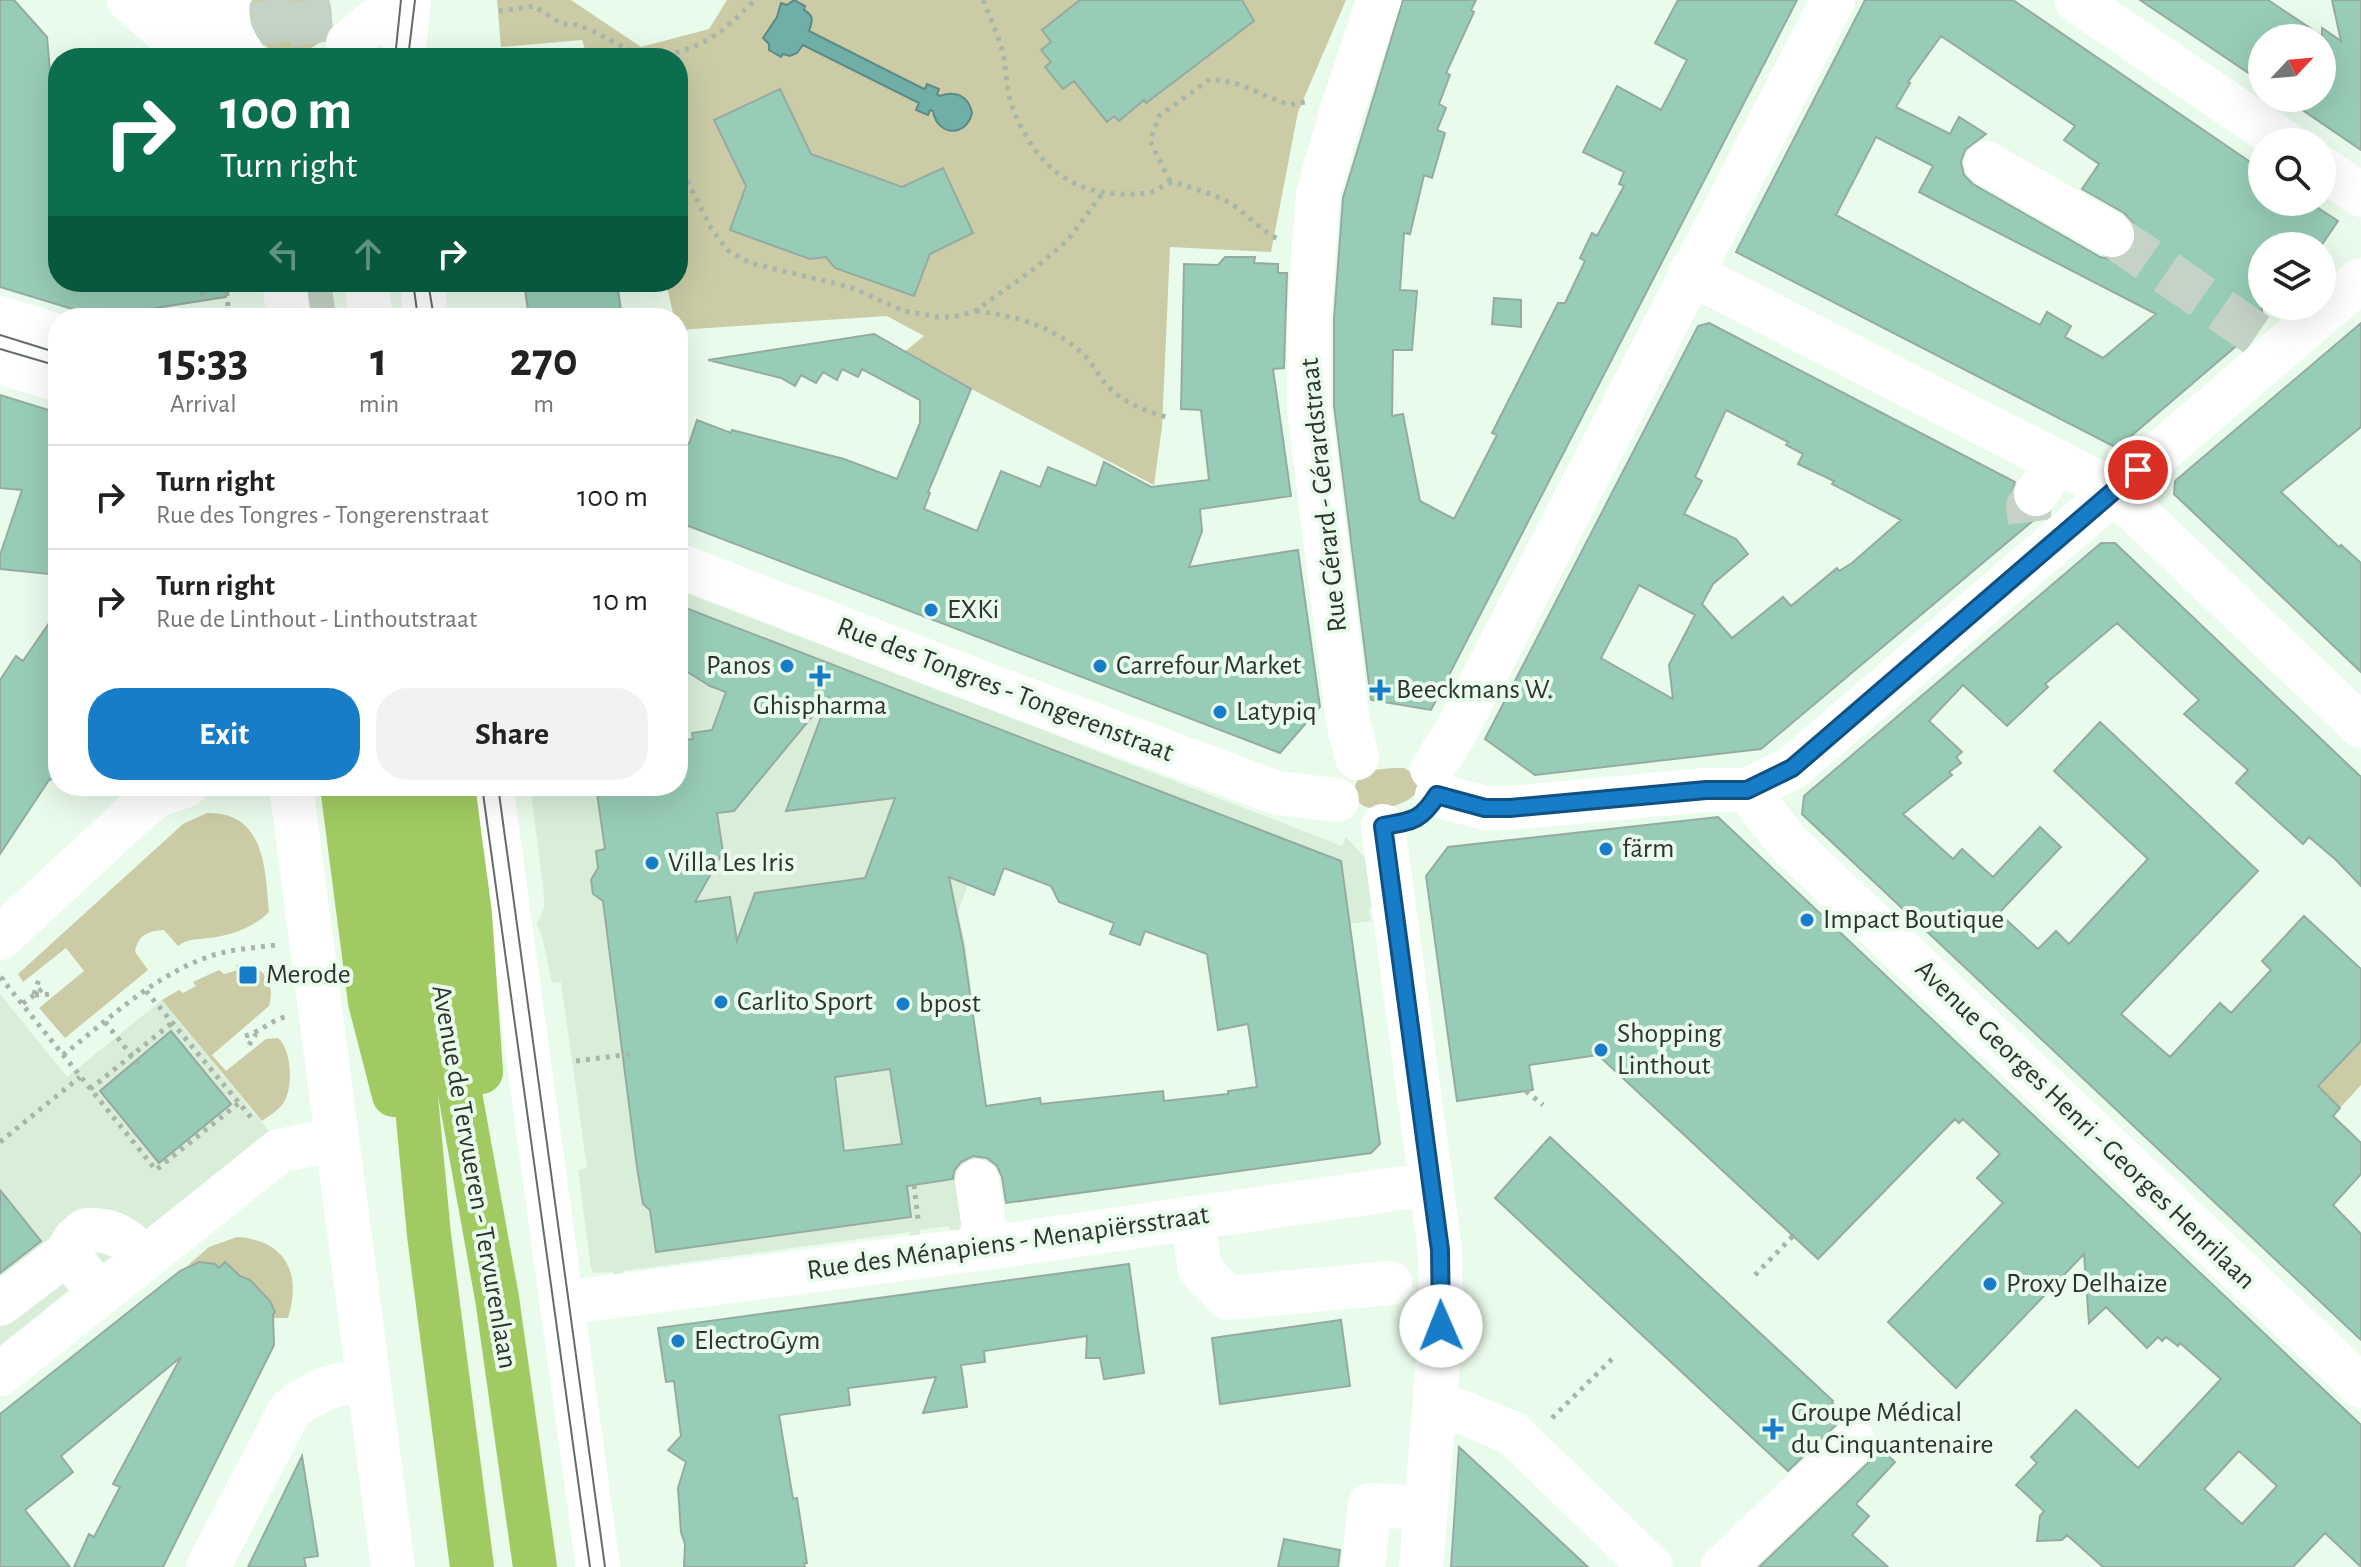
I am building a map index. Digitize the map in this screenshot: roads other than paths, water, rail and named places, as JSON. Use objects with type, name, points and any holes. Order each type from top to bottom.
[{"type":"highway","points":[[343,796],[370,1002],[429,1235]]},
{"type":"highway","name":"Avenue de Tervueren - Tervurenlaan","points":[[379,796],[407,1002],[429,1235],[472,1567]]},
{"type":"highway","name":"Avenue de Tervueren - Tervurenlaan","points":[[415,796],[442,994],[497,1298],[535,1567]]},
{"type":"highway","points":[[454,796],[470,914],[497,1298]]},
{"type":"street","points":[[129,0],[183,47],[189,48]]},
{"type":"street","points":[[172,0],[205,8],[227,1],[227,22],[237,48]]},
{"type":"street","points":[[343,48],[354,24],[354,0]]},
{"type":"street","points":[[344,48],[400,0]]},
{"type":"street","points":[[404,48],[409,0]]},
{"type":"street","name":"Rue Gérard - Gérardstraat","points":[[1357,758],[1348,721],[1309,408],[1309,318],[1318,194],[1379,0]]},
{"type":"street","points":[[1833,0],[1454,735],[1434,782],[1426,813],[1405,822],[1383,826],[1363,826],[1343,816],[1333,781],[1342,766],[1357,758],[1388,753],[1407,754],[1434,782],[1485,808],[1706,790],[1747,790],[1792,768],[2043,507],[2114,491],[2267,342],[2361,280]]},
{"type":"street","points":[[2076,0],[2263,128]]},
{"type":"street","points":[[1986,163],[2112,235]]},
{"type":"street","points":[[2336,178],[2361,195]]},
{"type":"street","points":[[1690,273],[2043,507],[2114,491]]},
{"type":"street","points":[[0,318],[48,333]]},
{"type":"street","points":[[0,362],[48,377]]},
{"type":"street","points":[[2114,491],[2361,726]]},
{"type":"street","name":"Rue des Tongres - Tongerenstraat","points":[[688,569],[1277,793],[1337,800]]},
{"type":"street","name":"Avenue Georges Henri - Georges Henrilaan","points":[[1747,790],[1788,843],[2361,1386]]},
{"type":"street","points":[[292,796],[393,1567]]},
{"type":"street","points":[[492,796],[598,1567]]},
{"type":"street","points":[[4,956],[139,800]]},
{"type":"street","points":[[1383,826],[1440,1250],[1441,1326],[1421,1567]]},
{"type":"street","points":[[462,856],[504,882],[532,934],[622,1567]]},
{"type":"street","points":[[0,1374],[279,1151],[337,1139]]},
{"type":"street","points":[[977,1181],[987,1248]]},
{"type":"street","name":"Rue des Ménapiens - Menapiërsstraat","points":[[586,1300],[987,1248],[1430,1184]]},
{"type":"street","points":[[1192,1218],[1200,1270],[1228,1298],[1390,1283]]},
{"type":"street","points":[[0,1304],[67,1253],[75,1239],[86,1230],[114,1232],[128,1240],[143,1258]]},
{"type":"street","points":[[67,1253],[99,1293]]},
{"type":"street","points":[[208,1567],[290,1410],[309,1394],[335,1385],[368,1380]]},
{"type":"street","points":[[1435,1406],[1464,1413],[1512,1433],[1651,1567]]},
{"type":"street","points":[[1723,1567],[1854,1442]]},
{"type":"street","points":[[1363,1567],[1370,1505],[1425,1508]]},
{"type":"water","points":[[794,0],[805,6],[804,10],[811,17],[809,31],[922,88],[925,89],[927,84],[939,89],[937,94],[940,96],[960,96],[970,107],[972,113],[969,121],[958,130],[946,129],[940,125],[933,111],[930,110],[928,115],[916,110],[919,103],[803,45],[790,56],[783,54],[781,57],[769,50],[769,44],[763,38],[777,17],[781,3],[787,5]]},
{"type":"tunnel","points":[[269,0],[276,48]]},
{"type":"tunnel","points":[[307,0],[314,48]]},
{"type":"tunnel","points":[[2112,235],[2257,335]]},
{"type":"tunnel","points":[[310,292],[313,308]]},
{"type":"tunnel","points":[[2030,522],[2028,506],[2036,494]]},
{"type":"tram line","points":[[396,48],[401,0]]},
{"type":"tram line","points":[[409,48],[415,0]]},
{"type":"tram line","points":[[414,292],[417,308]]},
{"type":"tram line","points":[[430,292],[432,308]]},
{"type":"tram line","points":[[0,335],[48,350]]},
{"type":"tram line","points":[[0,349],[48,363]]},
{"type":"tram line","points":[[483,796],[590,1567]]},
{"type":"tram line","points":[[499,796],[605,1567]]},
{"type":"place","name":"EXKi","points":[[931,610]]},
{"type":"place","name":"Panos","points":[[787,666]]},
{"type":"place","name":"Carrefour Market","points":[[1100,666]]},
{"type":"place","name":"Ghispharma","points":[[820,676]]},
{"type":"place","name":"Beeckmans W.","points":[[1380,690]]},
{"type":"place","name":"Latypiq","points":[[1220,712]]},
{"type":"place","name":"färm","points":[[1606,849]]},
{"type":"place","name":"Villa Les Iris","points":[[652,863]]},
{"type":"place","name":"Impact Boutique","points":[[1807,920]]},
{"type":"place","name":"Merode","points":[[248,975]]},
{"type":"place","name":"Carlito Sport","points":[[721,1002]]},
{"type":"place","name":"bpost","points":[[903,1004]]},
{"type":"place","name":"Shopping Linthout","points":[[1601,1050]]},
{"type":"place","name":"Proxy Delhaize","points":[[1990,1284]]},
{"type":"place","name":"ElectroGym","points":[[678,1341]]},
{"type":"place","name":"Groupe Médical du Cinquantenaire","points":[[1773,1429]]}]
